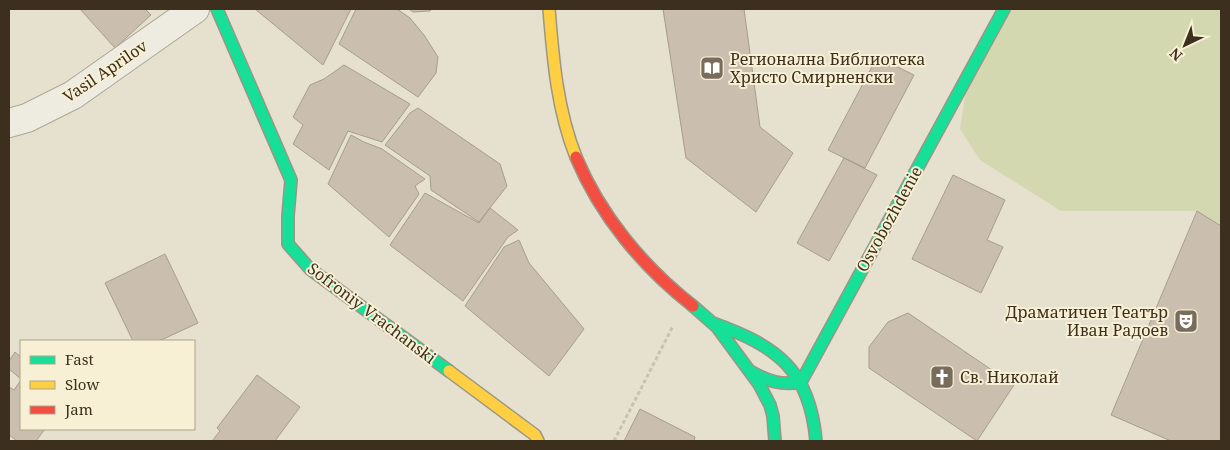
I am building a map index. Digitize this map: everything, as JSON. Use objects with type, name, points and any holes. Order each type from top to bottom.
[{"type":"street","name":"Vasil Aprilov","points":[[9,123],[27,118],[74,95],[195,9]]},
{"type":"street","name":"Sofroniy Vrachanski","points":[[217,9],[291,180],[288,244],[310,269],[535,435],[538,441]]},
{"type":"street","points":[[549,9],[553,62],[568,134],[578,163],[593,194],[636,251],[686,300],[713,323],[750,371],[765,392],[773,413],[776,441]]},
{"type":"street","name":"Osvobozhdenie","points":[[801,382],[1004,9]]},
{"type":"street","points":[[713,323],[733,329],[757,340],[782,360],[801,382],[812,404],[816,441]]},
{"type":"street","points":[[750,371],[780,384],[801,382]]},
{"type":"path","points":[[614,441],[686,300]]},
{"type":"green space","points":[[1009,9],[1221,9],[1221,226],[1197,211],[1061,211],[980,160],[960,129],[965,96]]},
{"type":"building","points":[[80,9],[145,9],[151,15],[115,48]]},
{"type":"building","points":[[255,9],[351,9],[323,65]]},
{"type":"building","points":[[356,9],[397,9],[410,18],[424,35],[438,57],[436,73],[418,97],[339,44]]},
{"type":"building","points":[[409,9],[432,9],[430,11],[413,12]]},
{"type":"building","name":"Регионална Библиотека Христо Смирненски","points":[[663,9],[744,9],[760,127],[793,153],[756,212],[686,158]]},
{"type":"building","points":[[877,57],[914,75],[865,168],[828,150]]},
{"type":"building","points":[[344,65],[410,104],[382,142],[348,131],[329,170],[293,144],[303,125],[293,117],[310,85],[324,79]]},
{"type":"building","points":[[418,108],[500,164],[507,186],[479,222],[431,190],[430,176],[385,145],[410,113]]},
{"type":"building","points":[[351,135],[382,149],[425,179],[415,186],[419,194],[389,237],[328,184]]},
{"type":"building","points":[[844,158],[877,175],[829,261],[797,243]]},
{"type":"building","points":[[953,175],[1005,200],[987,240],[1003,247],[981,293],[912,259]]},
{"type":"building","points":[[425,193],[479,223],[490,208],[518,230],[508,237],[463,301],[390,245]]},
{"type":"building","name":"Драматичен Театър Иван Радоев","points":[[1197,211],[1221,226],[1221,441],[1171,441],[1111,415]]},
{"type":"building","points":[[519,240],[529,263],[584,329],[549,376],[465,306],[504,247]]},
{"type":"building","points":[[165,254],[198,323],[161,340],[133,340],[105,283]]},
{"type":"building","name":"Св. Николай","points":[[908,313],[1014,385],[977,441],[869,368],[869,347],[888,322]]},
{"type":"building","points":[[15,352],[20,356],[20,378],[9,369],[9,361]]},
{"type":"building","points":[[257,375],[300,407],[275,441],[212,441],[220,431],[217,428]]},
{"type":"building","points":[[20,381],[20,430],[44,430],[36,441],[17,441],[9,435],[9,387],[14,390]]},
{"type":"building","points":[[640,409],[695,437],[694,441],[624,441]]},
{"type":"traffic: fast","points":[[217,9],[291,180],[288,244],[310,269],[449,371]]},
{"type":"traffic: fast","points":[[750,371],[762,378],[775,382],[801,382],[1004,9]]},
{"type":"traffic: fast","points":[[693,306],[717,327],[759,384],[770,405],[775,441]]},
{"type":"traffic: fast","points":[[713,323],[755,341],[786,364],[798,379],[806,396],[812,416],[816,441]]},
{"type":"traffic: slow","points":[[549,9],[554,65],[560,102],[576,157]]},
{"type":"traffic: slow","points":[[449,371],[535,435],[538,441]]},
{"type":"traffic: jam","points":[[576,157],[597,199],[625,239],[657,274],[693,306]]},
{"type":"place","name":"Регионална Библиотека Христо Смирненски","points":[[712,68]]},
{"type":"place","name":"Драматичен Театър Иван Радоев","points":[[1186,321]]},
{"type":"place","name":"Св. Николай","points":[[942,377]]}]
